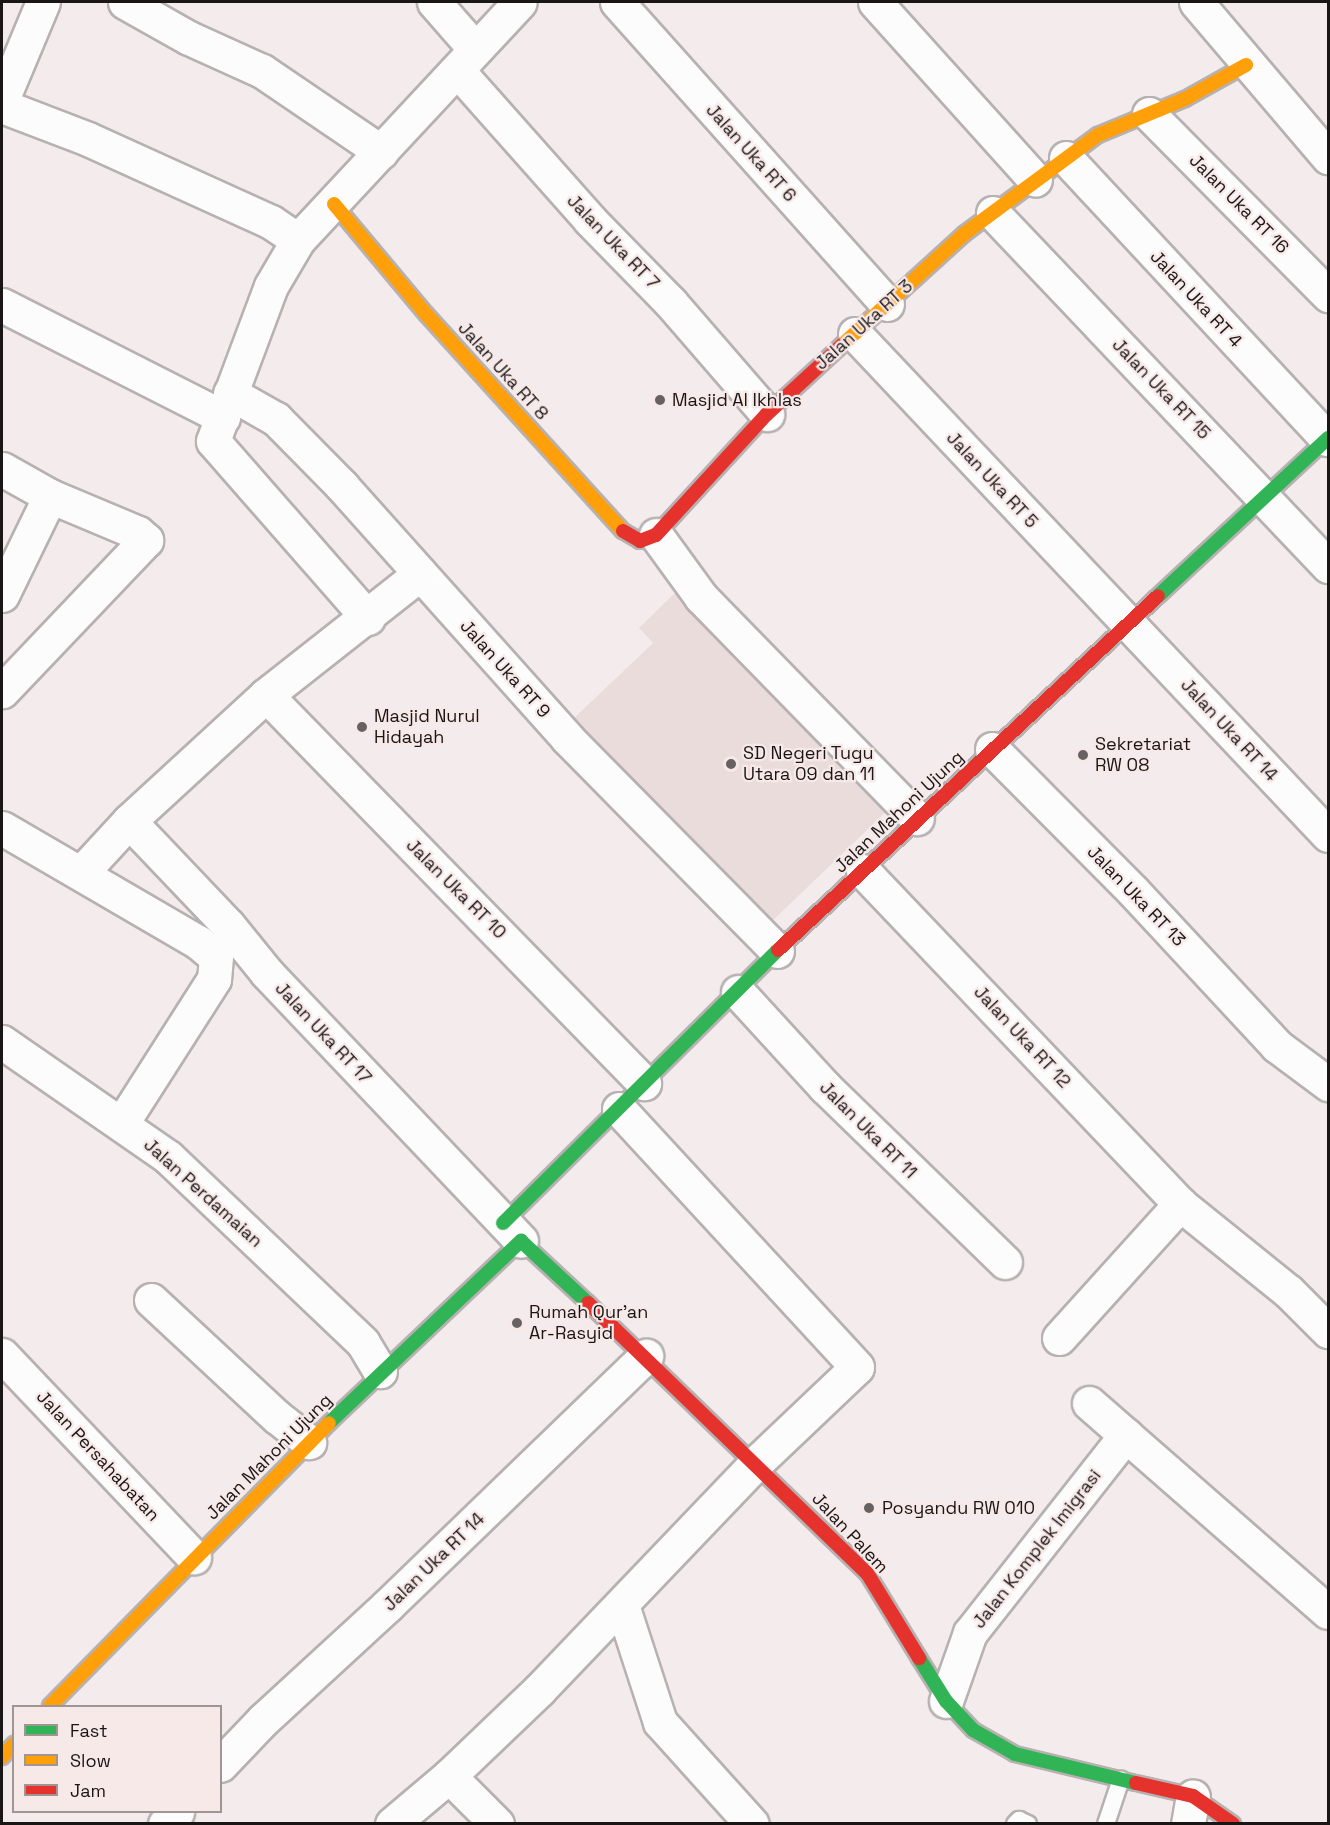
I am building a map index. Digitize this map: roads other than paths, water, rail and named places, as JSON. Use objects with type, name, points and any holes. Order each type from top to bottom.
[{"type":"street","points":[[2,100],[43,2]]},
{"type":"street","points":[[125,2],[189,38],[262,71],[381,152]]},
{"type":"street","name":"Jalan Uka RT 7","points":[[434,2],[466,60],[590,220],[672,303],[767,414]]},
{"type":"street","points":[[368,618],[213,441],[271,286],[298,240],[520,2]]},
{"type":"street","name":"Jalan Uka RT 6","points":[[616,2],[887,304]]},
{"type":"street","points":[[875,2],[1035,180]]},
{"type":"street","points":[[1196,2],[1246,65],[1329,157]]},
{"type":"street","name":"Jalan Uka RT 3","points":[[656,535],[767,414],[887,304],[993,213],[1098,135],[1185,99],[1246,65]]},
{"type":"street","points":[[2,106],[88,139],[271,222],[298,240]]},
{"type":"street","name":"Jalan Uka RT 16","points":[[1149,114],[1329,295]]},
{"type":"street","name":"Jalan Uka RT 4","points":[[1066,158],[1328,438]]},
{"type":"street","name":"Jalan Uka RT 8","points":[[334,204],[426,314],[625,534],[640,541],[656,535]]},
{"type":"street","name":"Jalan Uka RT 15","points":[[993,213],[1266,497],[1329,566]]},
{"type":"street","name":"Jalan Uka RT 9","points":[[2,305],[227,405],[276,419],[420,574],[567,738],[777,951]]},
{"type":"street","name":"Jalan Uka RT 5","points":[[855,334],[1130,625]]},
{"type":"street","name":"Jalan Mahoni Ujung","points":[[52,1705],[194,1557],[380,1371],[512,1232],[644,1083],[777,951],[864,871],[917,818],[1130,625],[1328,438]]},
{"type":"street","points":[[2,469],[50,496],[138,533],[146,540],[2,691]]},
{"type":"street","points":[[2,596],[50,496]]},
{"type":"street","points":[[656,535],[701,597],[917,818]]},
{"type":"street","points":[[82,872],[129,821],[266,695],[368,618],[420,574]]},
{"type":"street","name":"Jalan Uka RT 14","points":[[1130,625],[1329,835]]},
{"type":"street","name":"Jalan Uka RT 10","points":[[266,695],[644,1083]]},
{"type":"street","name":"Jalan Uka RT 13","points":[[992,749],[1278,1046],[1329,1084]]},
{"type":"street","name":"Jalan Uka RT 17","points":[[129,821],[512,1232]]},
{"type":"street","points":[[2,828],[82,872],[159,922],[198,942],[216,957],[214,979],[122,1123]]},
{"type":"street","name":"Jalan Uka RT 12","points":[[864,871],[1180,1204],[1288,1291],[1329,1331]]},
{"type":"street","name":"Jalan Uka RT 11","points":[[738,992],[833,1095],[1005,1262]]},
{"type":"street","name":"Jalan Perdamaian","points":[[2,1042],[122,1123],[168,1158],[363,1343],[380,1371]]},
{"type":"street","points":[[392,1824],[449,1776],[622,1605],[756,1463],[857,1367],[619,1109]]},
{"type":"street","points":[[1059,1338],[1180,1204]]},
{"type":"street","name":"Jalan Palem","points":[[512,1232],[646,1356],[867,1573],[946,1701],[993,1744],[1015,1754],[1120,1779],[1191,1810],[1233,1824]]},
{"type":"street","points":[[151,1300],[277,1417],[309,1442]]},
{"type":"street","name":"Jalan Persahabatan","points":[[2,1355],[194,1557]]},
{"type":"street","name":"Jalan Uka RT 14","points":[[222,1764],[263,1720],[388,1605],[646,1356]]},
{"type":"street","points":[[1089,1403],[1329,1612]]},
{"type":"street","name":"Jalan Komplek Imigrasi","points":[[946,1701],[970,1634],[1126,1435]]},
{"type":"street","points":[[622,1605],[660,1722],[752,1824]]},
{"type":"street","points":[[449,1776],[497,1824]]},
{"type":"street","points":[[165,1824],[176,1813]]},
{"type":"lane","points":[[1106,1824],[1120,1779]]},
{"type":"lane","points":[[1015,1824],[1019,1820],[1028,1824]]},
{"type":"place","name":"Masjid Al Ikhlas","points":[[660,400]]},
{"type":"place","name":"Masjid Nurul Hidayah","points":[[362,727]]},
{"type":"place","name":"Sekretariat RW 08","points":[[1083,755]]},
{"type":"place","name":"SD Negeri Tugu Utara 09 dan 11","points":[[731,764]]},
{"type":"place","name":"Rumah Qur'an Ar-Rasyid","points":[[517,1323]]},
{"type":"place","name":"Posyandu RW 010","points":[[869,1508]]}]
